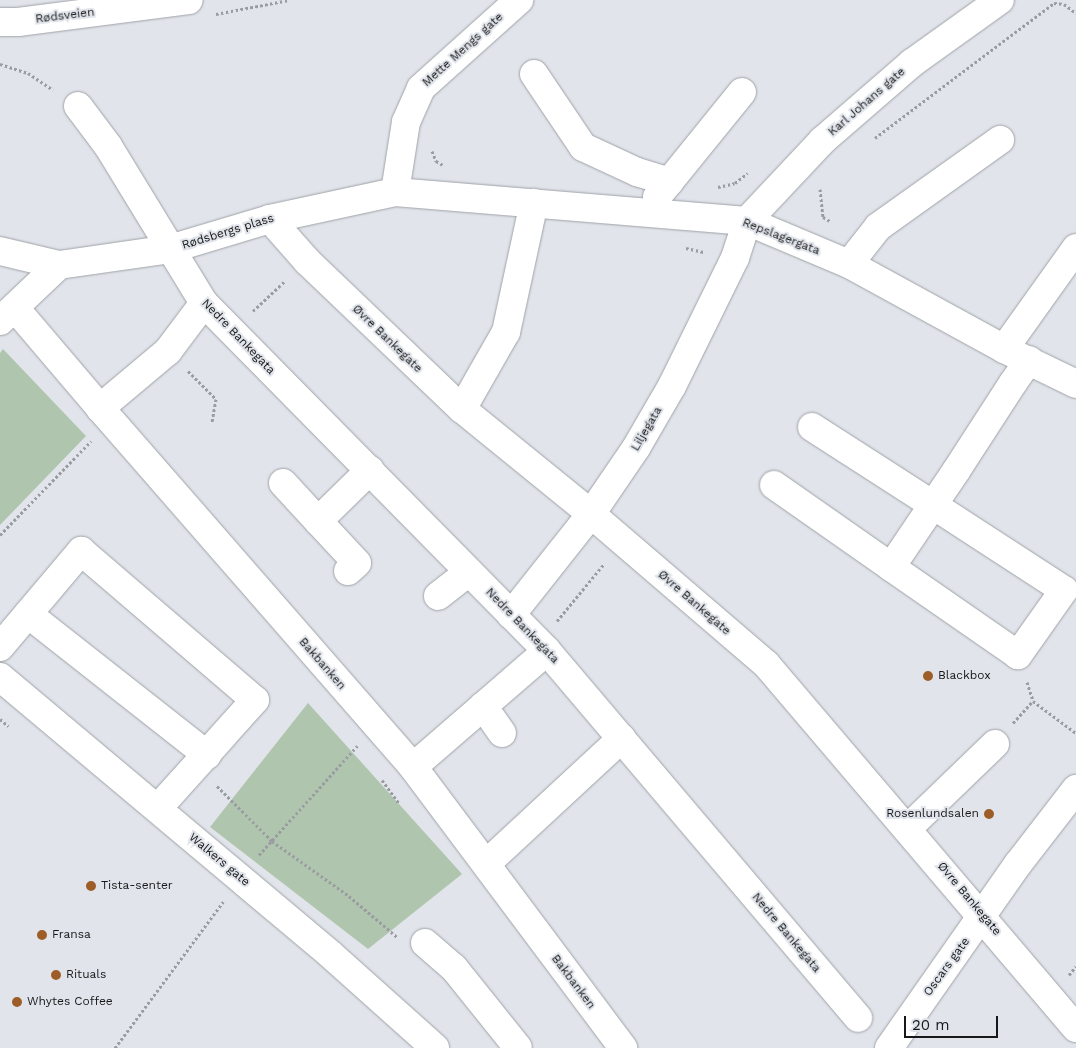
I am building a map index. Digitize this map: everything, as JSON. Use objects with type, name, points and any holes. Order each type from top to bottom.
[{"type":"street","name":"Rødsveien","points":[[0,22],[18,22],[189,0]]},
{"type":"street","name":"Mette Mengs gate","points":[[396,192],[406,122],[421,88],[519,0]]},
{"type":"street","name":"Karl Johans gate","points":[[747,221],[822,141],[912,64],[1000,0]]},
{"type":"street","points":[[534,74],[583,147],[637,172],[669,182]]},
{"type":"street","points":[[648,210],[742,92]]},
{"type":"street","name":"Nedre Bankegata","points":[[78,106],[108,146],[204,303],[511,615],[549,639],[622,738],[858,1018]]},
{"type":"street","points":[[849,264],[878,227],[1000,140]]},
{"type":"street","name":"Repslagergata","points":[[396,192],[648,210],[747,221],[849,264],[1004,349],[1076,384]]},
{"type":"street","name":"Rødsbergs plass","points":[[59,265],[170,249],[270,218],[396,192]]},
{"type":"street","points":[[462,410],[506,332],[534,203]]},
{"type":"street","name":"Øvre Bankegate","points":[[270,218],[307,261],[462,410],[591,514],[766,664],[908,828],[1076,1028]]},
{"type":"street","name":"Liljegata","points":[[511,615],[591,514],[636,448],[668,394],[735,258],[747,221]]},
{"type":"street","points":[[1004,349],[1076,248]]},
{"type":"street","points":[[0,251],[59,265]]},
{"type":"street","points":[[8,314],[59,265]]},
{"type":"street","points":[[100,408],[168,351],[204,303]]},
{"type":"street","name":"Bakbanken","points":[[8,314],[100,408],[412,767],[623,1048]]},
{"type":"street","points":[[891,567],[1029,360]]},
{"type":"street","points":[[774,485],[1018,655],[1064,590],[812,427]]},
{"type":"street","points":[[318,521],[370,470]]},
{"type":"street","points":[[283,483],[357,564],[348,572]]},
{"type":"street","points":[[0,647],[81,551],[255,700],[167,799]]},
{"type":"street","points":[[438,596],[470,572]]},
{"type":"street","points":[[28,614],[201,761]]},
{"type":"street","points":[[412,767],[483,706],[549,639]]},
{"type":"street","name":"Walkers gate","points":[[0,677],[167,799],[413,1038],[435,1048]]},
{"type":"street","points":[[483,706],[502,733]]},
{"type":"street","points":[[486,864],[622,738]]},
{"type":"street","points":[[908,828],[995,744]]},
{"type":"street","name":"Oscars gate","points":[[889,1048],[1076,789]]},
{"type":"street","points":[[424,942],[454,968],[518,1048]]},
{"type":"path","points":[[1054,3],[1064,4],[1076,13]]},
{"type":"path","points":[[0,64],[28,73],[78,106]]},
{"type":"path","points":[[430,144],[436,161],[450,168]]},
{"type":"path","points":[[709,189],[736,183],[756,167]]},
{"type":"path","points":[[678,246],[735,258]]},
{"type":"path","points":[[246,318],[307,261]]},
{"type":"path","points":[[181,364],[216,399],[212,422]]},
{"type":"path","points":[[0,535],[93,438],[100,446]]},
{"type":"path","points":[[549,639],[607,560]]},
{"type":"path","points":[[1018,655],[1032,701],[1076,733]]},
{"type":"path","points":[[255,860],[356,747],[377,727]]},
{"type":"path","points":[[349,740],[362,755]]},
{"type":"path","points":[[201,761],[232,799],[272,842],[349,896],[399,939],[424,942]]},
{"type":"path","points":[[380,778],[404,809]]},
{"type":"path","points":[[115,1048],[223,902]]},
{"type":"green space","points":[[3,349],[86,436],[0,525],[0,353]]},
{"type":"green space","points":[[308,703],[462,874],[368,949],[210,827]]},
{"type":"place","name":"Blackbox","points":[[928,676]]},
{"type":"place","name":"Rosenlundsalen","points":[[989,814]]},
{"type":"place","name":"Tista-senter","points":[[91,886]]},
{"type":"place","name":"Fransa","points":[[42,935]]},
{"type":"place","name":"Rituals","points":[[56,975]]},
{"type":"place","name":"Whytes Coffee","points":[[17,1002]]}]
